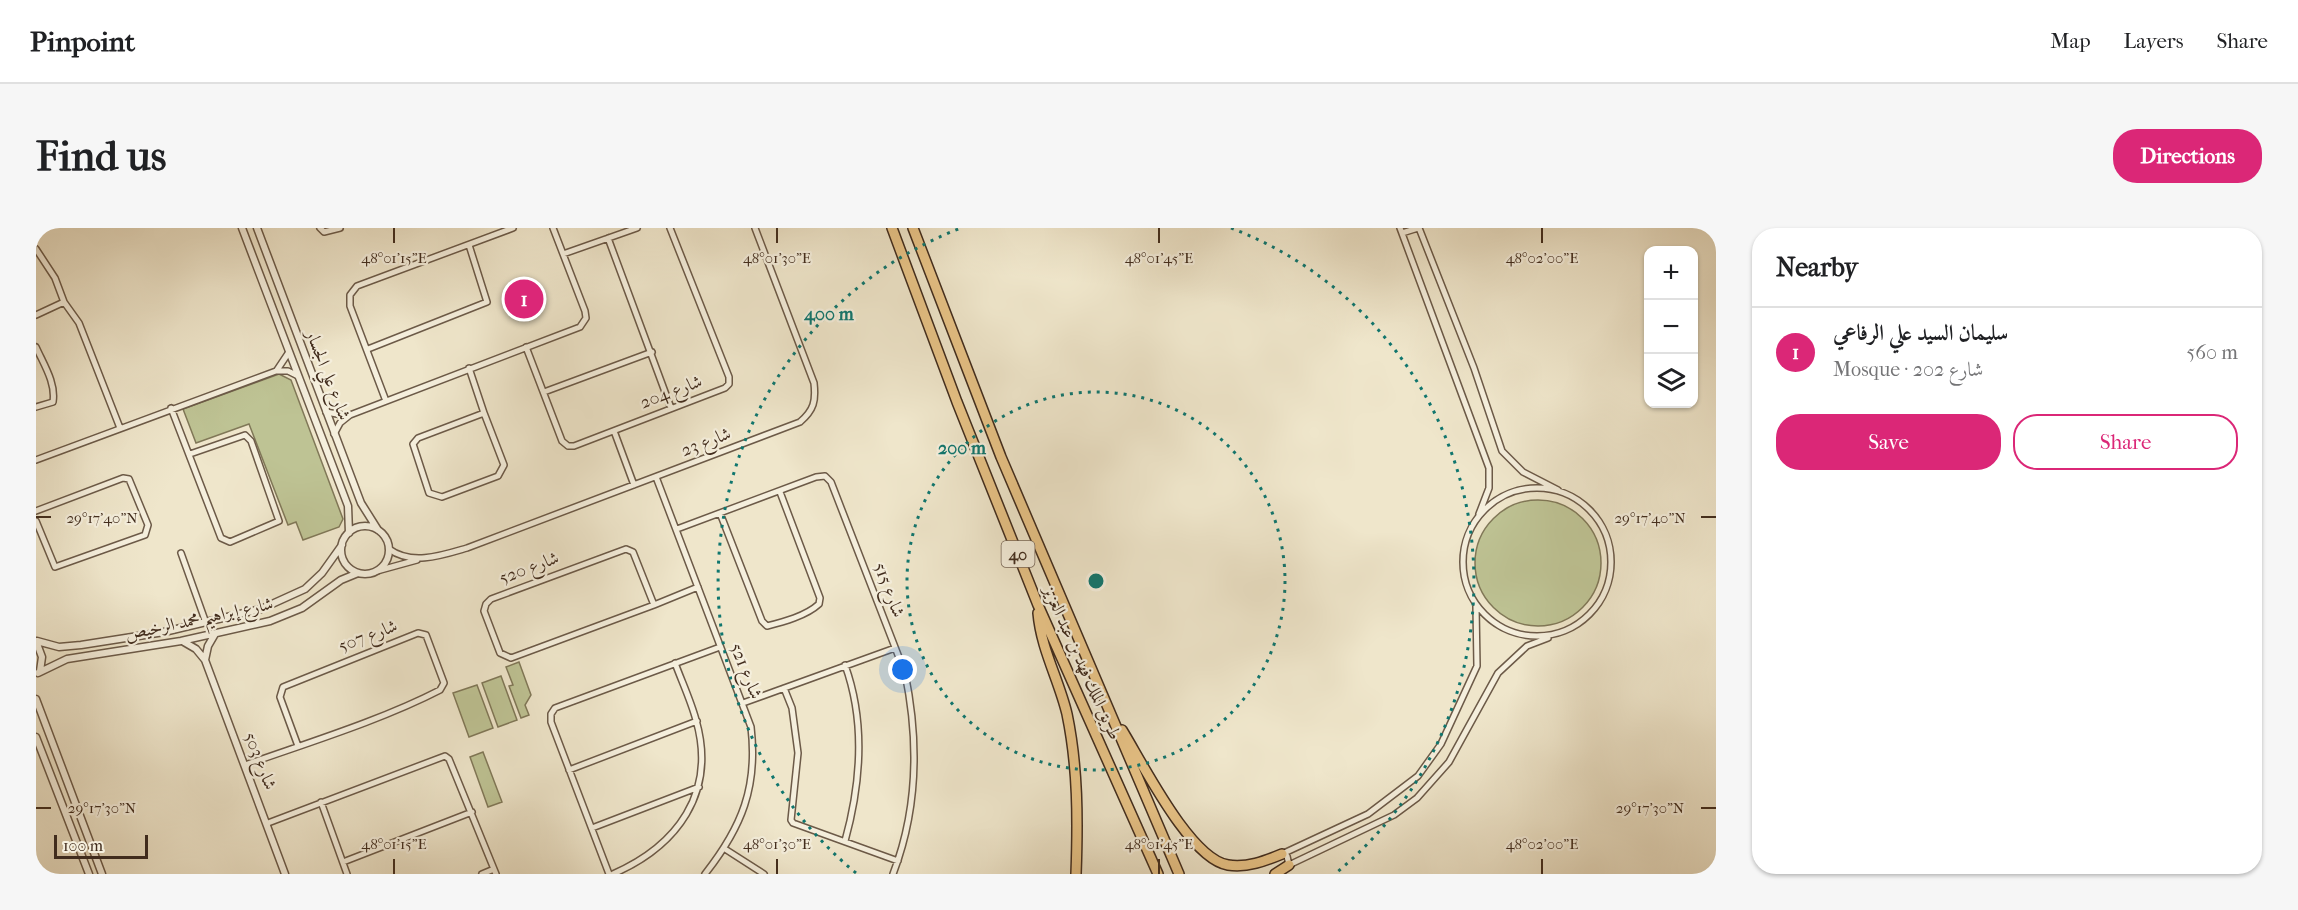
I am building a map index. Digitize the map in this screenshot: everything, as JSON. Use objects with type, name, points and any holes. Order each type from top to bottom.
[{"type":"highway","name":"طريق الملك فهد بن عبد العزيز","points":[[892,228],[957,402],[1038,605],[1158,874]]},
{"type":"highway","name":"طريق الملك فهد بن عبد العزيز","points":[[914,228],[1001,457],[1179,874]]},
{"type":"highway","points":[[1038,605],[1042,638],[1064,703],[1074,758],[1077,794],[1076,874]]},
{"type":"highway","points":[[1105,703],[1185,832],[1199,850],[1214,861],[1229,866],[1249,865],[1282,854]]},
{"type":"highway","points":[[1275,874],[1289,865]]},
{"type":"street","name":"شارع علي الجسار","points":[[242,228],[348,506],[349,533]]},
{"type":"street","name":"شارع علي الجسار","points":[[257,228],[361,503],[378,530]]},
{"type":"street","points":[[320,228],[324,232],[340,228]]},
{"type":"street","points":[[386,401],[350,306],[350,295],[357,286],[513,228]]},
{"type":"street","points":[[334,434],[340,423],[350,416],[469,368],[580,327],[586,318],[553,228]]},
{"type":"street","points":[[563,254],[637,228]]},
{"type":"street","name":"شارع 204","points":[[526,347],[562,441],[568,446],[614,431],[729,384],[729,377],[670,228]]},
{"type":"street","name":"شارع 23","points":[[378,571],[467,548],[800,422],[812,411],[816,395],[812,377],[755,228]]},
{"type":"street","points":[[1282,854],[1287,856],[1289,865],[1395,815],[1417,798],[1449,762],[1498,673],[1527,646],[1565,632],[1580,623],[1594,611],[1604,597],[1610,580],[1612,561],[1610,542],[1602,525],[1591,510],[1565,493],[1523,472],[1502,451],[1474,368],[1419,228],[1401,231],[1489,468],[1489,488],[1467,539],[1463,562],[1464,577],[1476,605],[1490,620],[1516,633],[1545,636],[1565,632]]},
{"type":"street","points":[[608,238],[671,408]]},
{"type":"street","points":[[368,349],[487,302],[469,245]]},
{"type":"street","points":[[36,249],[55,278],[64,302],[79,322],[120,428]]},
{"type":"street","points":[[261,278],[274,274]]},
{"type":"street","points":[[272,306],[284,301]]},
{"type":"street","points":[[36,315],[64,302]]},
{"type":"street","points":[[36,347],[52,382],[54,393],[52,402],[36,407]]},
{"type":"street","points":[[276,371],[289,352]]},
{"type":"street","points":[[544,392],[651,352]]},
{"type":"street","points":[[469,368],[504,465],[498,476],[442,497],[429,493],[413,444],[417,438],[484,413]]},
{"type":"street","points":[[36,460],[171,408],[276,371],[288,371],[298,376]]},
{"type":"street","points":[[171,408],[225,542],[230,542],[279,521],[251,441],[245,435],[190,454]]},
{"type":"street","points":[[326,412],[350,416]]},
{"type":"street","points":[[614,431],[634,485]]},
{"type":"street","name":"شارع 515","points":[[677,529],[816,477],[825,476],[831,482],[895,648],[909,691],[915,752],[912,793],[898,861],[893,874]]},
{"type":"street","name":"شارع 521","points":[[656,477],[751,727],[753,746],[751,790],[742,816],[724,849],[705,874]]},
{"type":"street","points":[[36,511],[123,478],[129,478],[148,525],[145,535],[55,567],[36,521]]},
{"type":"street","points":[[1478,518],[1495,501],[1517,491],[1541,488],[1565,493]]},
{"type":"street","points":[[720,513],[762,621],[767,626],[775,624],[813,609],[819,604],[820,598],[780,492]]},
{"type":"street","points":[[363,527],[378,530],[387,539],[389,549],[387,562],[378,571],[358,573],[346,565],[342,545],[349,533],[363,527]]},
{"type":"street","name":"شارع إبراهيم محمد الرخيص","points":[[36,641],[68,647],[206,623],[261,609],[300,594],[322,573],[342,545]]},
{"type":"street","name":"شارع 23","points":[[389,549],[403,556],[424,558]]},
{"type":"street","name":"شارع 520","points":[[654,605],[633,552],[626,549],[491,599],[484,611],[500,653],[511,658],[654,605],[698,587]]},
{"type":"street","points":[[181,553],[206,623]]},
{"type":"street","name":"شارع إبراهيم محمد الرخيص","points":[[37,675],[67,659],[181,641],[291,614],[313,602],[346,577],[358,573]]},
{"type":"street","points":[[1282,854],[1357,820],[1384,804],[1418,776],[1441,744],[1477,666],[1476,605]]},
{"type":"street","name":"شارع 507","points":[[245,765],[298,746],[440,690],[444,683],[426,635],[418,633],[283,687],[280,697],[298,746]]},
{"type":"street","points":[[206,660],[208,646],[214,634]]},
{"type":"street","points":[[36,641],[42,657],[37,675]]},
{"type":"street","points":[[181,641],[196,649],[206,660]]},
{"type":"street","points":[[675,663],[697,721],[701,743],[699,788],[690,810],[666,842],[650,855],[611,874],[569,770],[550,714],[555,708],[675,663],[720,647]]},
{"type":"street","points":[[743,703],[895,648]]},
{"type":"street","name":"شارع 503","points":[[206,660],[285,874]]},
{"type":"street","points":[[845,666],[856,705],[859,775],[845,841]]},
{"type":"street","points":[[784,688],[792,708],[798,753],[791,820],[898,861]]},
{"type":"street","points":[[36,699],[102,874]]},
{"type":"street","points":[[569,770],[697,721]]},
{"type":"street","points":[[36,737],[89,874]]},
{"type":"street","points":[[268,823],[445,756],[449,759],[472,812],[495,872],[482,874]]},
{"type":"street","points":[[50,772],[62,768]]},
{"type":"street","points":[[592,828],[699,788]]},
{"type":"street","points":[[321,802],[347,874]]},
{"type":"street","points":[[344,862],[472,812]]},
{"type":"street","points":[[1357,820],[1362,831]]},
{"type":"street","points":[[724,849],[764,874]]},
{"type":"green space","points":[[279,374],[291,380],[343,519],[339,527],[303,540],[296,522],[288,525],[249,424],[196,443],[183,409]]},
{"type":"green space","points":[[1538,500],[1562,505],[1583,518],[1596,539],[1601,563],[1596,587],[1583,608],[1562,621],[1538,626],[1514,621],[1493,608],[1480,587],[1475,563],[1480,539],[1493,518],[1514,505]]},
{"type":"green space","points":[[519,662],[531,695],[525,705],[529,715],[521,718],[509,686],[513,685],[506,667]]},
{"type":"green space","points":[[501,676],[517,720],[498,727],[482,683]]},
{"type":"green space","points":[[477,685],[493,728],[469,737],[453,693]]},
{"type":"green space","points":[[483,752],[502,802],[488,807],[470,757]]},
{"type":"place","name":"سليمان السيد علي الرفاعي","points":[[524,299]]}]
